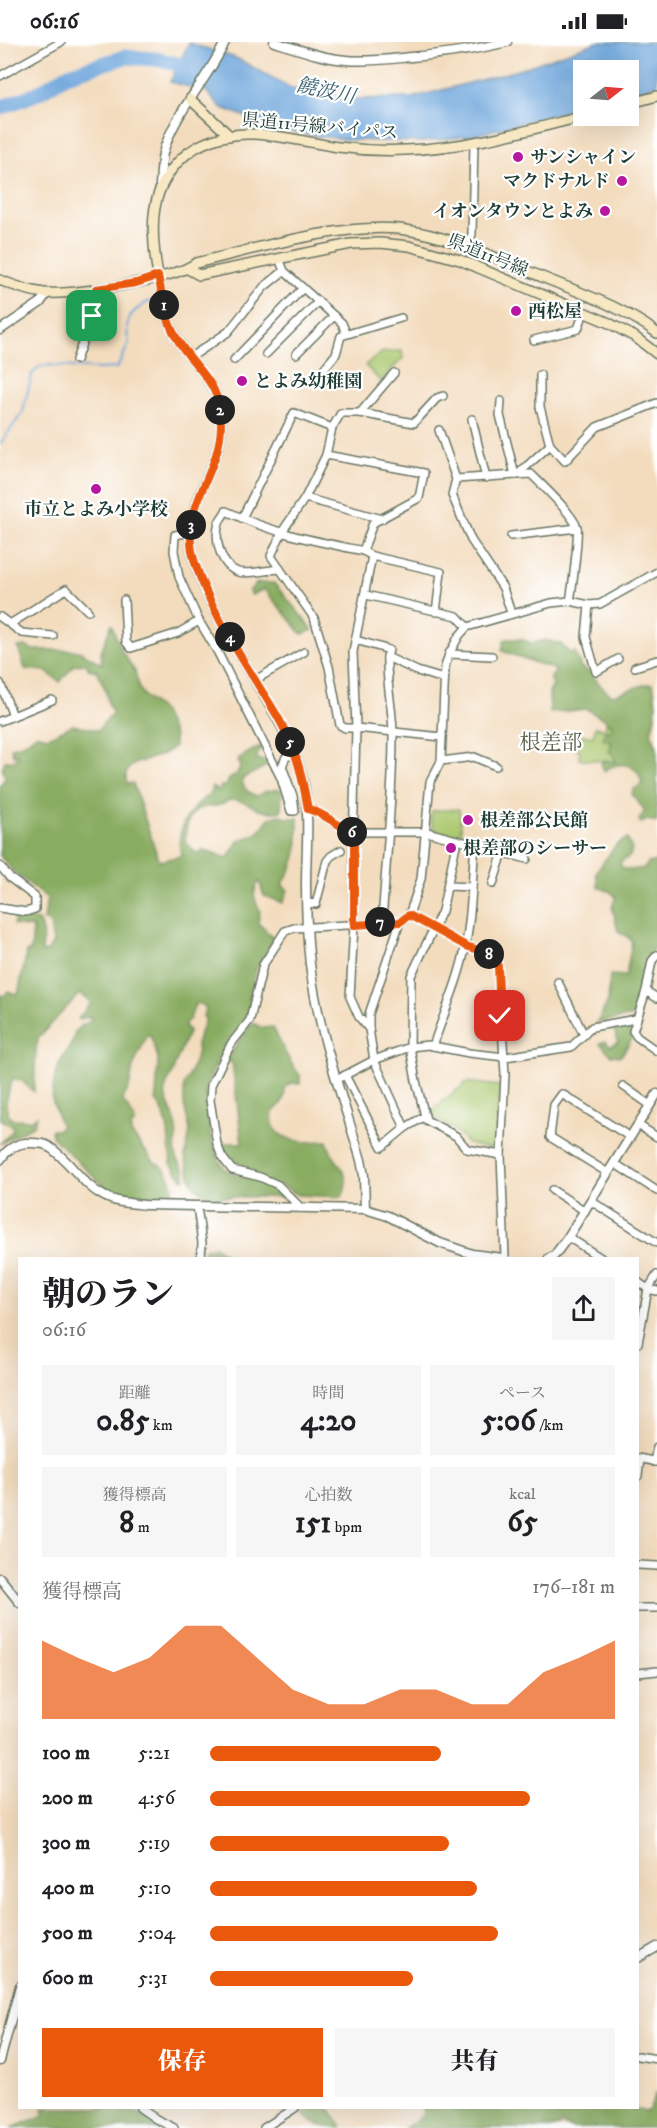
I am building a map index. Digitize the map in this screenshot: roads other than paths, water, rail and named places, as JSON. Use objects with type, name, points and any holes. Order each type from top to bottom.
[{"type":"main road","points":[[192,95],[230,135]]},
{"type":"main road","points":[[639,101],[657,96]]},
{"type":"main road","name":"県道11号線バイパス","points":[[158,276],[153,230],[160,185],[172,168],[193,149],[217,138],[253,134],[341,148],[436,148],[499,138],[573,119]]},
{"type":"main road","name":"県道11号線","points":[[0,280],[19,288],[47,293],[96,289],[136,283],[188,269],[196,262],[307,238],[362,229],[386,228],[411,231],[468,247],[605,303],[633,317],[657,333]]},
{"type":"main road","name":"県道11号線","points":[[188,269],[199,274],[351,244],[380,243],[409,246],[437,252],[584,312],[626,332],[657,354]]},
{"type":"street","points":[[0,76],[62,42]]},
{"type":"street","points":[[274,42],[316,56],[348,60],[390,59],[468,51],[507,42]]},
{"type":"street","points":[[160,185],[165,147],[192,95],[224,44]]},
{"type":"street","points":[[468,247],[472,234],[474,143]]},
{"type":"street","points":[[279,258],[284,271],[342,323],[346,333]]},
{"type":"street","points":[[191,357],[228,332],[264,287],[284,271]]},
{"type":"street","points":[[158,276],[171,328],[213,388],[221,423],[217,452],[195,505],[190,532],[194,561],[201,581],[285,730],[295,754],[303,784],[308,809],[307,928],[315,998],[336,1080],[361,1160],[364,1176],[364,1209]]},
{"type":"street","points":[[234,360],[303,288]]},
{"type":"street","points":[[76,360],[94,310],[96,289]]},
{"type":"street","points":[[0,330],[40,303],[47,293]]},
{"type":"street","points":[[266,354],[318,302]]},
{"type":"street","points":[[534,340],[578,330],[584,312]]},
{"type":"street","points":[[296,354],[334,316]]},
{"type":"street","points":[[322,371],[336,354],[341,336],[401,318]]},
{"type":"street","points":[[360,413],[394,373]]},
{"type":"street","points":[[540,375],[540,407],[550,445],[565,461],[597,426],[657,403]]},
{"type":"street","points":[[442,737],[356,728],[345,729],[340,725],[329,667],[314,618],[271,556],[282,532],[305,498],[326,455],[332,428],[341,413],[360,413],[414,423],[437,398],[443,396]]},
{"type":"street","points":[[501,401],[500,415],[516,475]]},
{"type":"street","points":[[242,518],[294,413],[332,428]]},
{"type":"street","points":[[472,419],[486,478]]},
{"type":"street","points":[[439,430],[456,479],[452,495],[459,513],[471,540],[503,588],[511,613]]},
{"type":"street","points":[[516,475],[550,445]]},
{"type":"street","points":[[326,455],[424,473],[418,498],[373,523],[363,551]]},
{"type":"street","points":[[456,479],[531,474],[555,497],[577,528],[574,582],[570,601]]},
{"type":"street","points":[[305,498],[382,519]]},
{"type":"street","points":[[280,569],[236,572],[228,565],[220,553],[217,537],[219,522],[226,511],[259,526],[441,572],[436,612]]},
{"type":"street","points":[[511,536],[577,528]]},
{"type":"street","points":[[190,532],[175,535],[174,551],[179,577],[199,621],[217,651],[281,778],[291,812],[295,811],[293,796],[282,766],[286,757],[295,754]]},
{"type":"street","points":[[369,1029],[359,1017],[350,997],[354,925],[356,728],[353,652],[372,556]]},
{"type":"street","points":[[405,1128],[374,1060],[369,1014],[400,922],[409,915],[421,879],[430,782],[441,761],[444,679],[449,654],[467,627],[551,603],[570,601],[589,605],[600,604],[657,572]]},
{"type":"street","points":[[10,624],[66,589],[88,611]]},
{"type":"street","points":[[366,595],[457,616],[467,627]]},
{"type":"street","points":[[124,600],[126,642],[131,648],[178,633],[199,621]]},
{"type":"street","points":[[589,605],[586,637],[596,672],[618,659]]},
{"type":"street","points":[[0,617],[22,633],[53,636]]},
{"type":"street","points":[[356,640],[389,650],[387,673],[393,733],[382,922]]},
{"type":"street","points":[[255,680],[304,652]]},
{"type":"street","points":[[449,654],[492,656]]},
{"type":"street","points":[[387,657],[417,671],[444,679]]},
{"type":"street","points":[[635,667],[657,660]]},
{"type":"street","points":[[0,682],[13,716]]},
{"type":"street","points":[[0,722],[52,700]]},
{"type":"street","points":[[441,761],[474,757],[496,766]]},
{"type":"street","points":[[308,809],[354,832],[427,832],[527,859]]},
{"type":"street","points":[[457,840],[442,911],[411,976],[410,1047],[426,1120],[456,1136],[467,1149],[501,1155]]},
{"type":"street","points":[[432,1046],[456,982],[466,946],[471,918],[475,845]]},
{"type":"street","points":[[307,903],[316,904],[327,861],[341,850]]},
{"type":"street","points":[[493,884],[502,852]]},
{"type":"street","points":[[0,866],[10,878],[36,897],[35,909],[26,912],[0,908]]},
{"type":"street","points":[[448,886],[472,887]]},
{"type":"street","points":[[409,915],[466,946],[491,954],[498,966],[505,1057],[501,1155],[503,1257]]},
{"type":"street","points":[[301,1208],[278,1185],[260,1177],[232,1170],[222,1158],[217,1144],[210,1100],[211,1085],[231,1044],[250,1020],[263,965],[285,931],[400,922]]},
{"type":"street","points":[[657,955],[652,961],[646,991],[633,1031],[637,1038],[657,1051]]},
{"type":"street","points":[[558,982],[584,1035]]},
{"type":"street","points":[[646,991],[657,998]]},
{"type":"street","points":[[336,1080],[374,1060],[410,1047],[432,1046],[505,1057],[571,1047],[592,1027],[636,1019]]},
{"type":"street","points":[[345,1075],[382,1147],[405,1128],[425,1116]]},
{"type":"street","points":[[623,1086],[650,1105]]},
{"type":"street","points":[[608,1173],[550,1137],[554,1105],[562,1094],[630,1137]]},
{"type":"street","points":[[552,1257],[585,1211],[657,1094]]},
{"type":"street","points":[[638,1125],[657,1137]]},
{"type":"street","points":[[0,1161],[8,1150],[20,1144],[36,1142],[48,1146],[94,1190],[116,1201],[197,1206],[364,1209],[388,1216],[440,1243],[472,1254],[495,1257]]},
{"type":"street","points":[[614,1163],[657,1191]]},
{"type":"street","points":[[552,1190],[585,1211]]},
{"type":"street","points":[[591,1201],[657,1243]]},
{"type":"street","points":[[197,1206],[202,1244],[201,1257]]},
{"type":"street","points":[[568,1237],[599,1257]]},
{"type":"street","points":[[639,1338],[648,1289],[657,1275]]},
{"type":"street","points":[[639,1283],[648,1289],[657,1291]]},
{"type":"street","points":[[639,1459],[656,1462],[657,1447]]},
{"type":"street","points":[[639,1565],[657,1566]]},
{"type":"street","points":[[0,1578],[18,1600]]},
{"type":"street","points":[[639,1608],[657,1608]]},
{"type":"street","points":[[639,1673],[657,1671]]},
{"type":"street","points":[[639,1957],[657,1947]]},
{"type":"street","points":[[0,2061],[18,1994]]},
{"type":"street","points":[[639,2056],[657,2059]]},
{"type":"street","points":[[141,2109],[174,2128]]},
{"type":"street","points":[[264,2128],[293,2109]]},
{"type":"water","points":[[597,42],[657,42],[657,85],[639,91],[639,60],[573,60],[573,110],[471,136],[421,142],[349,140],[275,128],[220,107],[206,91],[170,82],[189,43],[236,58],[291,88],[345,99],[411,98],[515,71]]},
{"type":"waterway","name":"饒波川","points":[[0,108],[38,93],[69,74],[125,57],[156,59],[198,69]]},
{"type":"waterway","points":[[0,444],[23,412],[32,374],[39,367],[47,365],[117,368],[129,343],[127,328],[130,317],[138,308],[152,300]]},
{"type":"place","name":"サンシャイン","points":[[518,157]]},
{"type":"place","name":"マクドナルド","points":[[622,181]]},
{"type":"place","name":"イオンタウンとよみ","points":[[605,211]]},
{"type":"place","name":"西松屋","points":[[516,311]]},
{"type":"place","name":"とよみ幼稚園","points":[[242,381]]},
{"type":"place","name":"市立とよみ小学校","points":[[96,489]]},
{"type":"place","name":"根差部公民館","points":[[468,820]]},
{"type":"place","name":"根差部のシーサー","points":[[451,848]]},
{"type":"district","name":"根差部","points":[[551,742]]}]
